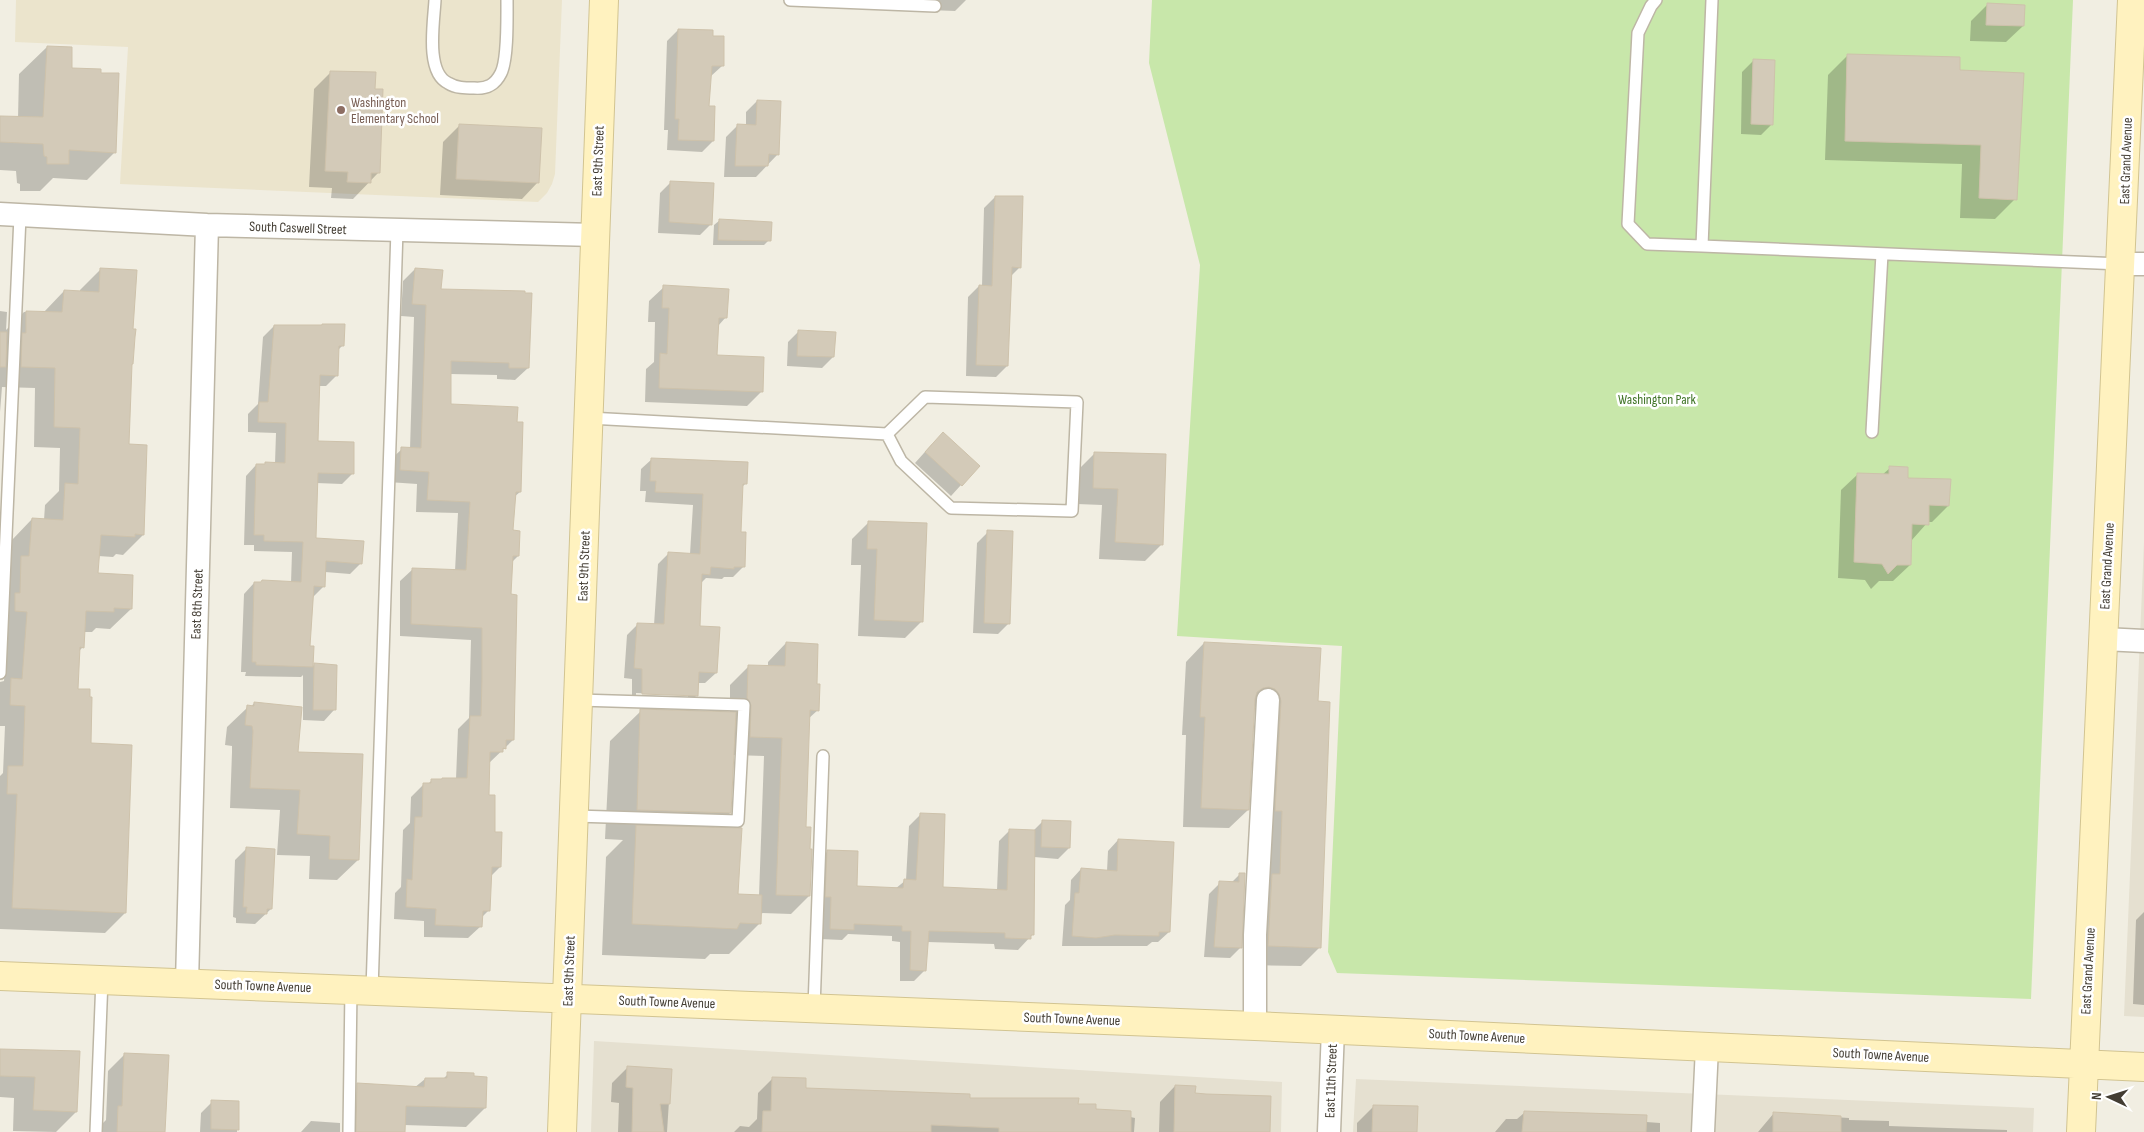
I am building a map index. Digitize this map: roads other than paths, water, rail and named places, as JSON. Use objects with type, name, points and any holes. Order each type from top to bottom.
[{"type":"street","name":"East 9th Street","points":[[562,1132],[604,0]]},
{"type":"street","name":"East Grand Avenue","points":[[2082,1132],[2104,639],[2133,264],[2132,0]]},
{"type":"street","name":"South Caswell Street","points":[[10,215],[208,225],[595,236]]},
{"type":"street","name":"East 8th Street","points":[[187,982],[208,225]]},
{"type":"street","points":[[2104,639],[2144,641]]},
{"type":"street","points":[[1255,1026],[1255,935],[1268,700]]},
{"type":"street","name":"South Towne Avenue","points":[[0,976],[568,997],[1255,1026],[2144,1067]]},
{"type":"street","name":"East 11th Street","points":[[1329,1132],[1333,1030]]},
{"type":"street","points":[[1703,1132],[1707,1047]]},
{"type":"lane","points":[[435,0],[433,60],[437,73],[446,83],[461,88],[485,89],[495,83],[502,71],[508,0]]},
{"type":"lane","points":[[790,0],[935,6]]},
{"type":"lane","points":[[1656,0],[1651,6],[1638,33],[1628,224],[1647,244],[2133,264]]},
{"type":"lane","points":[[1702,246],[1712,0]]},
{"type":"lane","points":[[0,673],[10,215]]},
{"type":"lane","points":[[349,1132],[361,989],[397,230]]},
{"type":"lane","points":[[1872,432],[1882,254]]},
{"type":"lane","points":[[589,418],[887,434],[925,397],[1077,402],[1072,512],[951,508],[901,461],[887,434]]},
{"type":"lane","points":[[574,816],[738,821],[744,705],[579,700]]},
{"type":"lane","points":[[814,1008],[823,756]]},
{"type":"lane","points":[[96,1132],[102,979]]},
{"type":"place","name":"Washington Elementary School","points":[[341,110]]},
{"type":"park label","name":"Washington Park","points":[[1657,399]]}]
